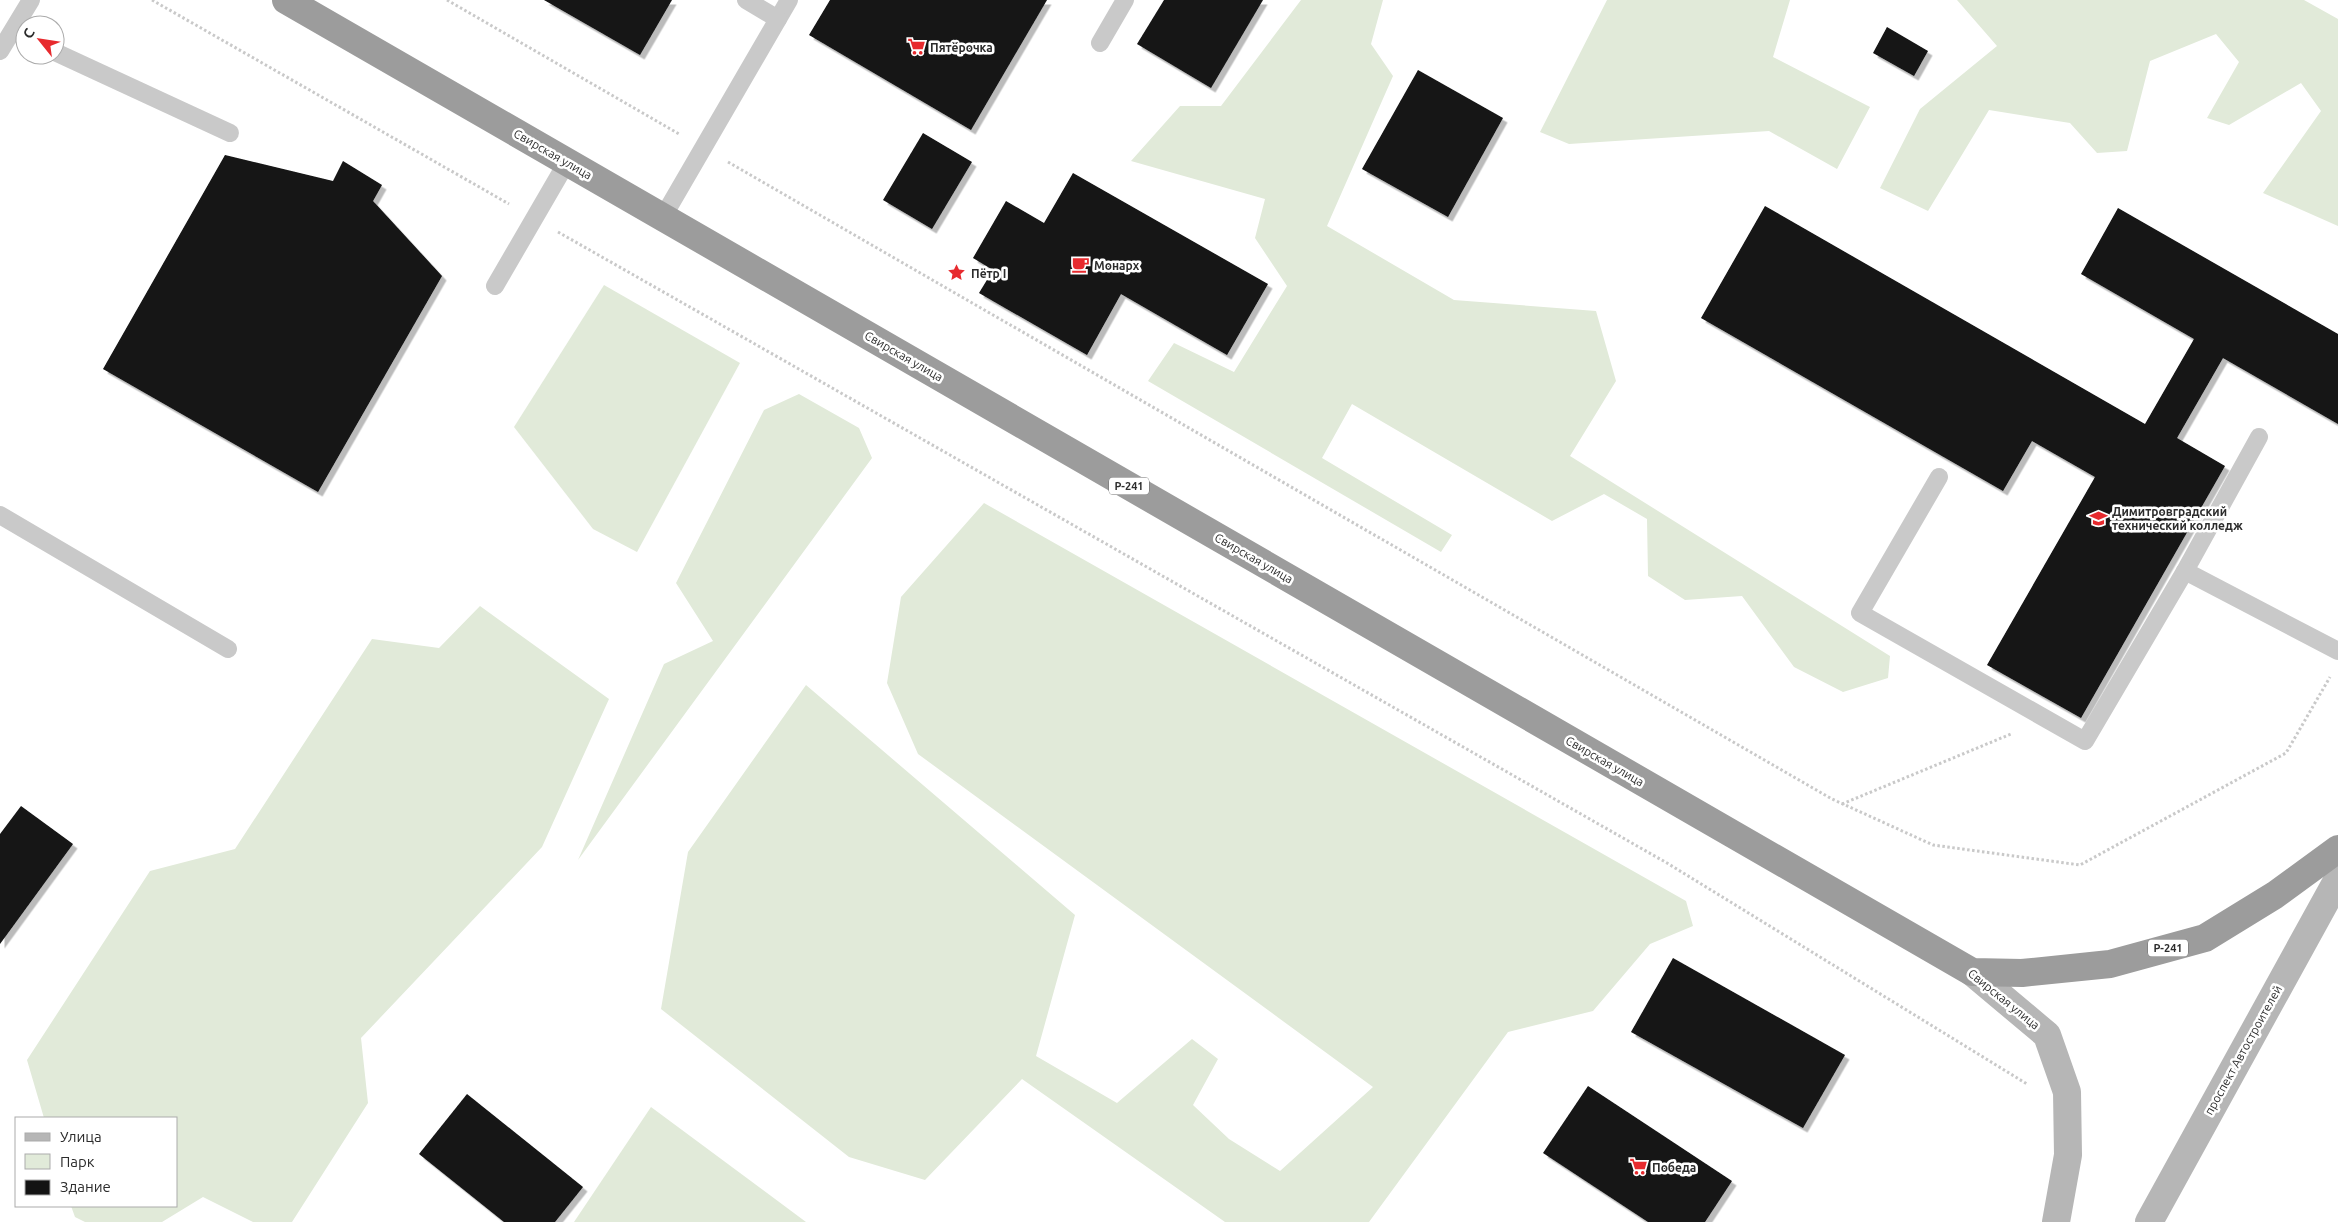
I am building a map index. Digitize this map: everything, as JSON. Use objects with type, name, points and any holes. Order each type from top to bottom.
[{"type":"highway","name":"Свирская улица","points":[[286,0],[1972,972]]},
{"type":"highway","name":"Р-241","points":[[1972,972],[2022,973],[2110,964],[2205,938],[2275,895],[2338,849]]},
{"type":"main road","name":"проспект Автостроителей","points":[[2149,1222],[2338,879]]},
{"type":"main road","name":"Свирская улица","points":[[1972,972],[2048,1035],[2067,1092],[2068,1109],[2068,1155],[2056,1222]]},
{"type":"lane","points":[[26,15],[32,0]]},
{"type":"lane","points":[[746,0],[778,19]]},
{"type":"lane","points":[[663,217],[789,0]]},
{"type":"lane","points":[[1100,43],[1125,0]]},
{"type":"lane","points":[[0,51],[15,38]]},
{"type":"lane","points":[[65,57],[230,133]]},
{"type":"lane","points":[[495,286],[567,162]]},
{"type":"lane","points":[[1939,477],[1860,613],[2085,741],[2185,571],[2259,437]]},
{"type":"lane","points":[[0,515],[228,649]]},
{"type":"lane","points":[[2185,571],[2338,651]]},
{"type":"path","points":[[152,0],[1667,863],[2068,1109]]},
{"type":"path","points":[[447,0],[1842,804],[1934,845],[2080,865],[2286,752],[2333,672]]},
{"type":"path","points":[[1842,804],[2047,719]]},
{"type":"green space","points":[[1301,0],[1383,0],[1371,44],[1393,76],[1327,226],[1454,300],[1596,311],[1616,381],[1570,456],[1890,656],[1888,678],[1843,692],[1794,667],[1742,596],[1685,600],[1648,576],[1647,519],[1604,494],[1552,521],[1352,404],[1322,458],[1452,535],[1441,552],[1148,381],[1174,343],[1234,372],[1287,286],[1255,238],[1265,199],[1131,161],[1180,106],[1221,106]]},
{"type":"green space","points":[[1607,0],[1790,0],[1773,57],[1870,107],[1837,169],[1769,131],[1569,144],[1540,132]]},
{"type":"green space","points":[[1957,0],[2304,0],[2338,19],[2338,226],[2263,193],[2321,111],[2301,83],[2229,125],[2207,118],[2239,62],[2216,34],[2150,61],[2127,151],[2097,153],[2070,123],[1989,110],[1928,211],[1880,188],[1920,109],[1997,46]]},
{"type":"green space","points":[[604,285],[740,363],[637,552],[593,529],[514,427]]},
{"type":"green space","points":[[799,394],[859,428],[872,458],[578,860],[664,664],[713,641],[676,583],[764,410]]},
{"type":"green space","points":[[984,503],[1686,901],[1693,926],[1650,944],[1593,1011],[1508,1032],[1369,1222],[1225,1222],[1022,1079],[925,1180],[849,1157],[661,1009],[688,852],[806,685],[1075,915],[1036,1056],[1117,1103],[1192,1039],[1218,1059],[1193,1105],[1229,1139],[1280,1171],[1373,1087],[918,754],[887,683],[901,597]]},
{"type":"green space","points":[[480,606],[609,699],[542,847],[361,1038],[368,1103],[292,1222],[253,1222],[203,1197],[162,1222],[85,1222],[75,1217],[71,1207],[178,1207],[178,1117],[44,1117],[27,1060],[150,871],[235,849],[372,639],[439,648]]},
{"type":"green space","points":[[651,1107],[806,1222],[574,1222]]},
{"type":"building","points":[[544,0],[672,0],[640,55]]},
{"type":"building","points":[[830,0],[1047,0],[971,130],[809,35]]},
{"type":"building","points":[[1164,0],[1263,0],[1211,88],[1137,44]]},
{"type":"building","points":[[1887,27],[1928,51],[1914,76],[1873,53]]},
{"type":"building","points":[[1418,70],[1503,118],[1448,217],[1362,169]]},
{"type":"building","points":[[923,133],[972,162],[932,229],[883,200]]},
{"type":"building","points":[[225,155],[333,181],[343,161],[382,185],[373,201],[442,276],[318,492],[103,369]]},
{"type":"building","points":[[1073,173],[1268,284],[1227,355],[1121,294],[1087,355],[979,293],[993,270],[973,258],[1006,201],[1044,223]]},
{"type":"building","points":[[1765,206],[2145,424],[2194,339],[2081,274],[2118,208],[2338,334],[2338,424],[2223,358],[2177,438],[2225,466],[2081,718],[1987,665],[2095,477],[2032,441],[2003,491],[1701,318]]},
{"type":"building","points":[[21,806],[73,844],[0,944],[0,834]]},
{"type":"building","points":[[1673,958],[1845,1055],[1803,1128],[1631,1032]]},
{"type":"building","name":"Победа","points":[[1588,1086],[1732,1181],[1705,1222],[1648,1222],[1543,1153]]},
{"type":"building","points":[[467,1094],[583,1187],[555,1222],[504,1222],[419,1154]]},
{"type":"place","name":"Пятёрочка","points":[[916,47]]},
{"type":"place","name":"Монарх","points":[[1080,265]]},
{"type":"place","name":"Пётр I","points":[[957,273]]},
{"type":"place","name":"Димитровградский технический колледж","points":[[2098,518]]},
{"type":"place","name":"Победа","points":[[1638,1167]]}]
